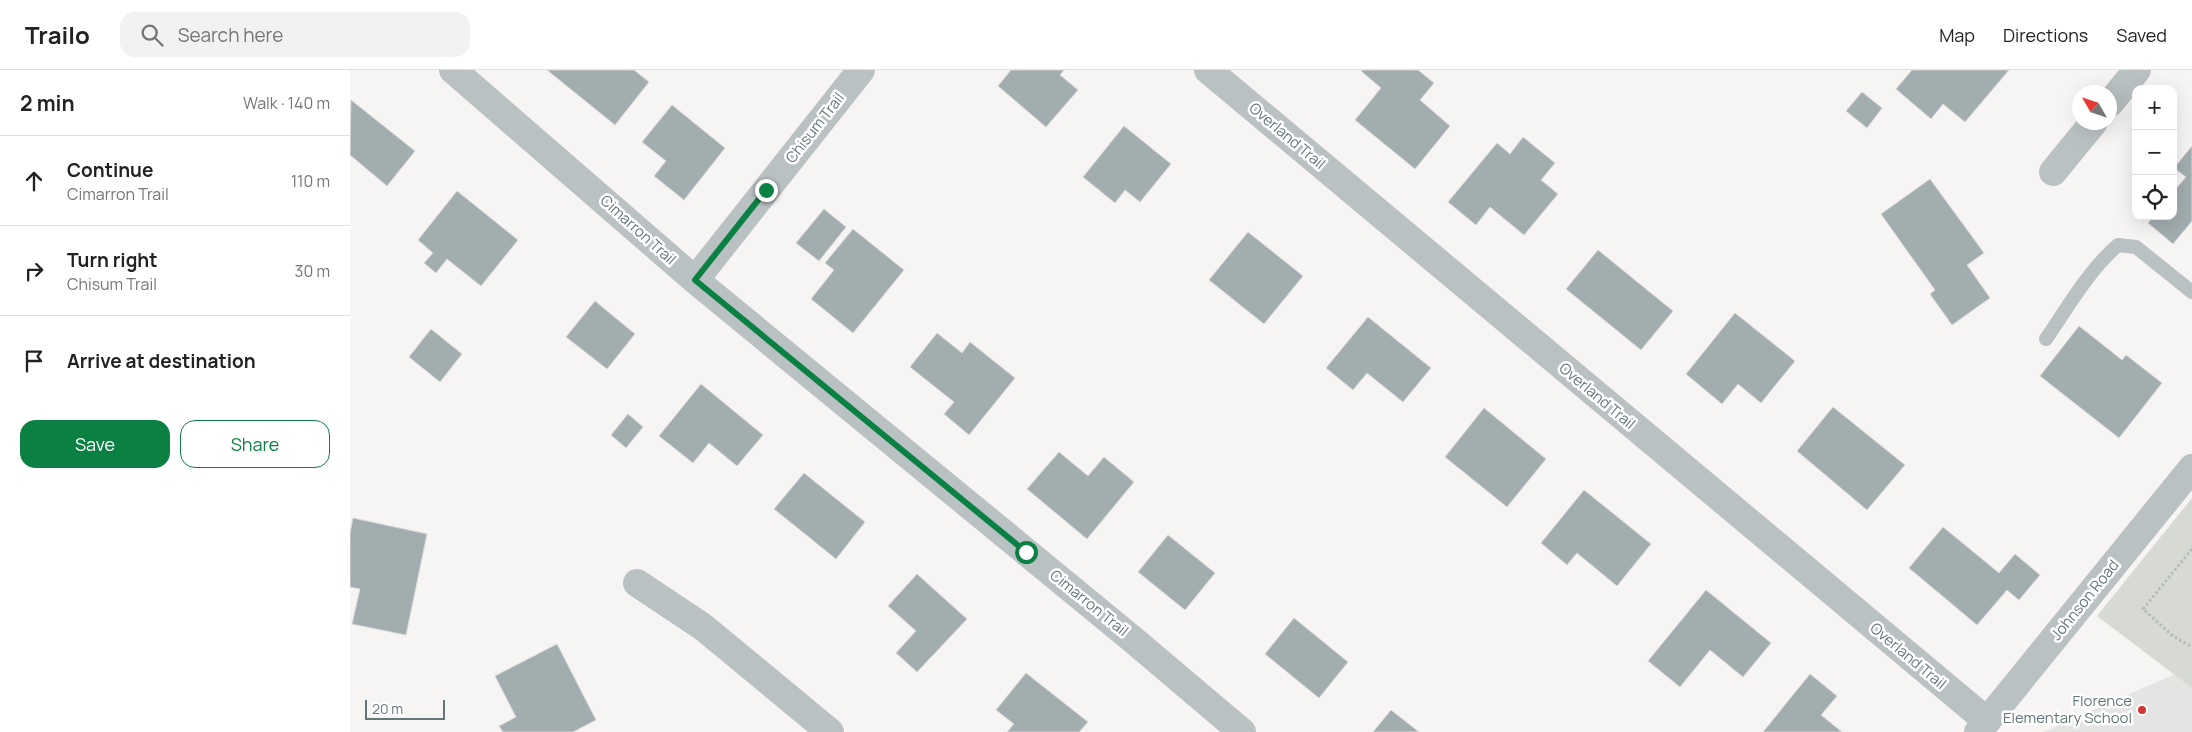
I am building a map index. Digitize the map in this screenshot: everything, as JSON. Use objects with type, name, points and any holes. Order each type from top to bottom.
[{"type":"street","name":"Cimarron Trail","points":[[453,70],[695,280],[1124,632],[1242,732]]},
{"type":"street","name":"Chisum Trail","points":[[695,280],[861,70]]},
{"type":"street","name":"Overland Trail","points":[[1208,70],[1982,727]]},
{"type":"street","points":[[2117,94],[2137,70]]},
{"type":"street","points":[[2053,172],[2087,130]]},
{"type":"street","name":"Johnson Road","points":[[1982,727],[2192,468]]},
{"type":"street","points":[[637,583],[703,627],[830,732]]},
{"type":"lane","points":[[2046,339],[2107,255],[2118,246],[2136,247],[2192,292]]},
{"type":"path","points":[[2192,549],[2143,609],[2173,636],[2192,647]]},
{"type":"shaded area","points":[[2192,498],[2192,688],[2097,616]]},
{"type":"shaded area","name":"Florence Elementary School","points":[[2175,674],[2192,688],[2192,732],[2043,732]]},
{"type":"building","points":[[547,70],[634,70],[649,82],[615,125]]},
{"type":"building","points":[[1011,70],[1064,70],[1060,75],[1078,90],[1046,127],[998,86]]},
{"type":"building","points":[[1362,70],[1418,70],[1434,83],[1420,100],[1450,126],[1415,169],[1355,120],[1381,88]]},
{"type":"building","points":[[1912,70],[2009,70],[1965,122],[1943,104],[1931,119],[1896,89]]},
{"type":"building","points":[[1862,92],[1882,108],[1867,128],[1846,111]]},
{"type":"building","points":[[351,100],[415,151],[387,186],[350,155]]},
{"type":"building","points":[[672,105],[725,148],[684,200],[654,176],[666,161],[642,142]]},
{"type":"building","points":[[1124,126],[1171,164],[1140,202],[1125,190],[1115,203],[1083,177]]},
{"type":"building","points":[[1523,137],[1555,163],[1541,180],[1558,194],[1524,235],[1490,207],[1476,225],[1448,202],[1497,143],[1510,154]]},
{"type":"building","points":[[2192,146],[2192,221],[2173,244],[2148,223],[2151,220],[2177,220],[2177,187],[2186,177],[2177,170],[2177,164]]},
{"type":"building","points":[[1930,179],[1984,253],[1967,265],[1990,298],[1952,325],[1930,294],[1935,290],[1881,214]]},
{"type":"building","points":[[457,191],[518,240],[481,286],[447,259],[436,273],[424,263],[433,253],[418,240]]},
{"type":"building","points":[[824,209],[846,227],[819,261],[796,243]]},
{"type":"building","points":[[853,229],[904,270],[853,333],[811,299],[834,270],[825,263]]},
{"type":"building","points":[[1248,232],[1303,276],[1264,324],[1209,280]]},
{"type":"building","points":[[1598,250],[1673,311],[1641,350],[1566,289]]},
{"type":"building","points":[[595,301],[635,334],[607,369],[566,337]]},
{"type":"building","points":[[1735,313],[1795,361],[1761,403],[1738,384],[1722,404],[1686,374]]},
{"type":"building","points":[[1368,317],[1431,368],[1403,402],[1367,373],[1353,390],[1326,368]]},
{"type":"building","points":[[2079,326],[2122,360],[2126,355],[2162,383],[2119,438],[2040,376]]},
{"type":"building","points":[[431,329],[462,354],[440,382],[409,357]]},
{"type":"building","points":[[937,333],[962,353],[970,342],[1015,378],[969,435],[944,414],[954,402],[910,367]]},
{"type":"building","points":[[701,384],[763,435],[737,466],[709,443],[693,463],[659,436]]},
{"type":"building","points":[[1833,407],[1905,465],[1867,510],[1797,451]]},
{"type":"building","points":[[1484,408],[1546,459],[1507,507],[1445,457]]},
{"type":"building","points":[[628,414],[643,427],[626,448],[611,435]]},
{"type":"building","points":[[1059,452],[1088,476],[1104,457],[1134,482],[1087,539],[1027,489]]},
{"type":"building","points":[[804,473],[865,522],[836,559],[774,509]]},
{"type":"building","points":[[1584,490],[1651,544],[1617,586],[1577,553],[1567,565],[1541,543]]},
{"type":"building","points":[[353,518],[427,534],[406,635],[352,624],[360,589],[350,587],[350,533]]},
{"type":"building","points":[[1943,527],[1999,573],[2015,554],[2040,575],[2019,600],[2007,590],[1977,625],[1909,568]]},
{"type":"building","points":[[1168,535],[1215,573],[1185,610],[1138,572]]},
{"type":"building","points":[[917,574],[967,619],[917,672],[896,653],[916,631],[888,606]]},
{"type":"building","points":[[1706,590],[1771,643],[1743,677],[1710,650],[1680,687],[1648,661]]},
{"type":"building","points":[[1294,618],[1348,662],[1319,698],[1265,654]]},
{"type":"building","points":[[557,644],[596,720],[573,732],[503,732],[499,726],[516,717],[495,676]]},
{"type":"building","points":[[1026,673],[1088,722],[1079,732],[1007,732],[1014,724],[996,710]]},
{"type":"building","points":[[1810,674],[1837,696],[1821,715],[1842,732],[1763,732]]},
{"type":"building","points":[[1391,710],[1419,732],[1373,732]]},
{"type":"place","name":"Florence Elementary School","points":[[2142,710]]},
{"type":"route","points":[[766,190],[695,280],[1026,552]]}]
